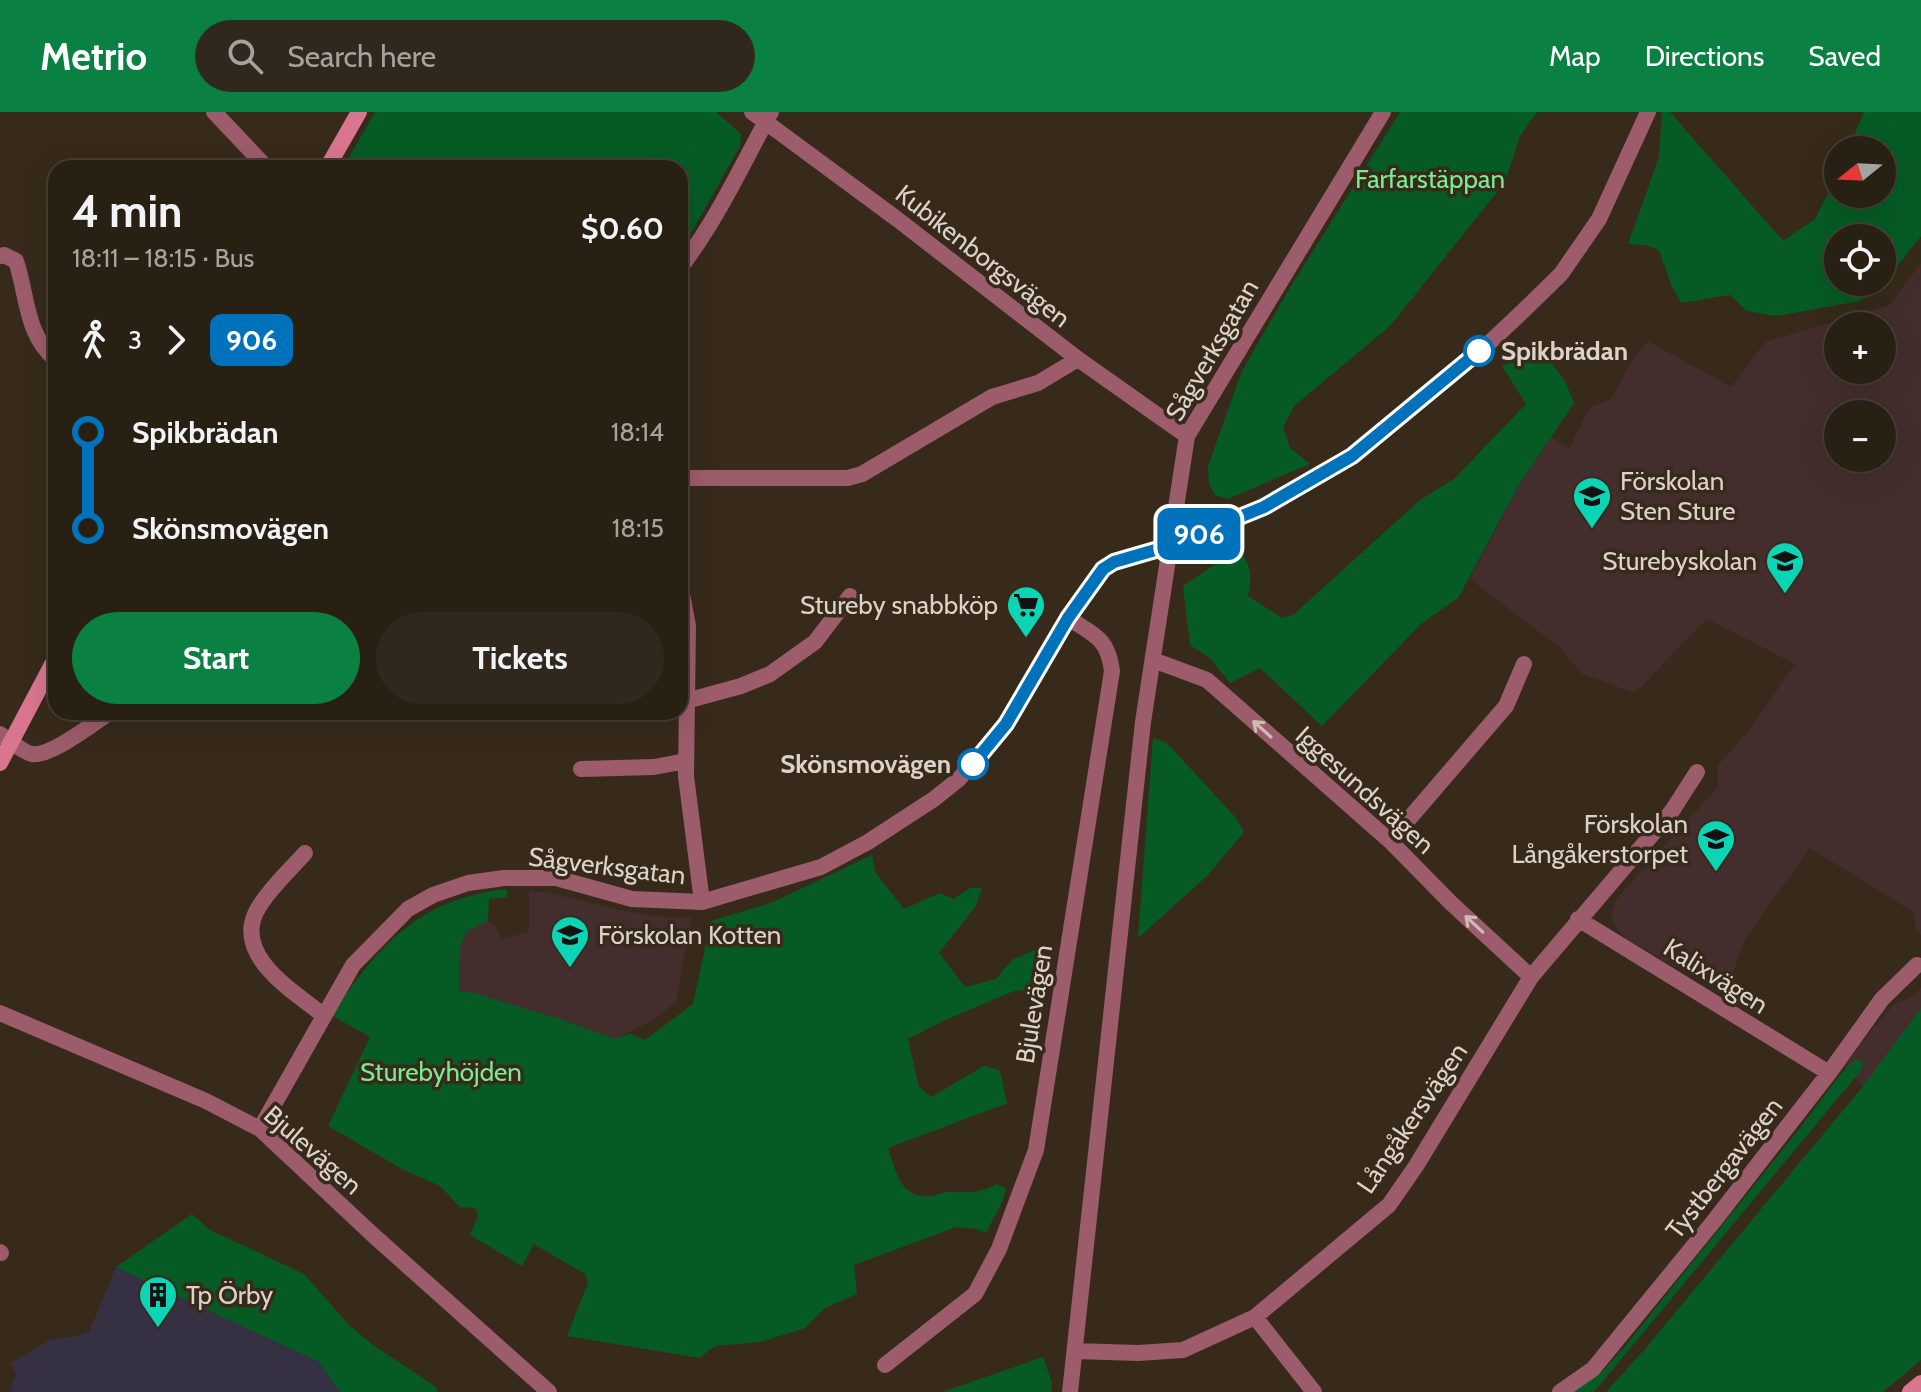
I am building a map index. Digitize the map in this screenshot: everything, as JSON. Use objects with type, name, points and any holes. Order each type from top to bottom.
[{"type":"street","points":[[214,112],[259,160]]},
{"type":"street","points":[[332,160],[359,112]]},
{"type":"street","name":"Sågverksgatan","points":[[260,1129],[353,965],[408,909],[433,895],[468,883],[504,878],[556,878],[632,899],[702,902],[821,867],[868,842],[959,779],[1006,724],[1068,618],[1103,569],[1114,562],[1169,546],[1187,436],[1383,112]]},
{"type":"street","points":[[1070,1392],[1143,722],[1169,546],[1264,507],[1352,456],[1488,344],[1561,274],[1577,252],[1599,219],[1648,112]]},
{"type":"street","points":[[688,258],[724,199],[763,115]]},
{"type":"street","name":"Kubikenborgsvägen","points":[[763,115],[1078,359],[1187,436]]},
{"type":"street","points":[[0,256],[16,261],[29,321],[48,353]]},
{"type":"street","points":[[688,478],[848,478],[862,474],[992,397],[1038,383],[1078,359]]},
{"type":"street","points":[[688,700],[741,686],[770,674],[815,642],[850,596]]},
{"type":"street","name":"Bjulevägen","points":[[885,1365],[975,1294],[999,1249],[1036,1150],[1112,671],[1110,652],[1096,636],[1068,618]]},
{"type":"street","name":"Iggesundsvägen","points":[[1153,660],[1207,680],[1390,841],[1531,977]]},
{"type":"street","points":[[1390,841],[1506,706],[1524,664]]},
{"type":"street","points":[[0,763],[5,738],[48,670]]},
{"type":"street","points":[[5,738],[28,754],[39,754],[51,750],[98,720]]},
{"type":"street","points":[[686,720],[686,761],[702,902]]},
{"type":"street","points":[[581,769],[654,767],[686,761]]},
{"type":"street","name":"Långåkersvägen","points":[[1075,1351],[1124,1354],[1183,1350],[1255,1317],[1389,1205],[1531,977],[1672,811],[1697,772]]},
{"type":"street","points":[[305,853],[256,913],[252,932],[257,954],[273,973],[323,1015]]},
{"type":"street","name":"Kalixvägen","points":[[1578,919],[1829,1073]]},
{"type":"street","name":"Tystbergavägen","points":[[1560,1392],[1593,1369],[1714,1221],[1882,999],[1917,965]]},
{"type":"street","name":"Bjulevägen","points":[[0,1013],[206,1101],[260,1129],[549,1392]]},
{"type":"street","points":[[1255,1317],[1314,1392]]},
{"type":"street","points":[[1910,1392],[1921,1383]]},
{"type":"shaded area","name":"Sturebyskolan","points":[[1921,263],[1921,935],[1916,930],[1913,912],[1810,848],[1745,939],[1725,994],[1628,940],[1616,928],[1611,913],[1617,898],[1718,787],[1718,765],[1750,729],[1795,664],[1707,619],[1635,693],[1582,674],[1560,648],[1470,579],[1519,485],[1551,437],[1569,448],[1589,408],[1611,399],[1632,361],[1648,341],[1731,387],[1765,342],[1824,325],[1824,384],[1896,384],[1896,312],[1866,312],[1890,305]]},
{"type":"shaded area","name":"Förskolan Kotten","points":[[529,891],[546,892],[619,910],[669,918],[691,917],[676,1002],[652,1021],[615,1039],[560,1019],[459,992],[460,948],[467,930],[488,921],[498,930],[501,939],[529,932]]},
{"type":"shaded area","points":[[1921,987],[1921,1139],[1890,1114],[1842,1065],[1895,1003],[1915,996]]},
{"type":"shaded area","points":[[116,1267],[319,1362],[340,1392],[10,1390],[16,1374],[11,1363],[51,1339],[89,1332]]},
{"type":"green space","points":[[375,112],[716,112],[741,134],[740,146],[688,239],[688,160],[348,160]]},
{"type":"green space","name":"Farfarstäppan","points":[[1400,112],[1537,112],[1520,136],[1505,182],[1390,326],[1294,406],[1283,427],[1290,448],[1310,464],[1228,499],[1215,495],[1209,484],[1208,466],[1242,371]]},
{"type":"green space","points":[[1662,112],[1670,112],[1783,241],[1815,219],[1824,201],[1824,208],[1896,208],[1896,136],[1854,136],[1864,112],[1921,112],[1921,236],[1896,268],[1896,224],[1824,224],[1824,296],[1867,296],[1860,301],[1776,316],[1747,311],[1730,295],[1681,303],[1659,250],[1628,244],[1659,157]]},
{"type":"green space","points":[[1545,354],[1565,381],[1574,403],[1519,485],[1458,598],[1421,624],[1322,726],[1260,668],[1230,683],[1210,658],[1190,645],[1183,586],[1238,549],[1250,571],[1248,596],[1282,618],[1293,615],[1420,500],[1454,479],[1526,404],[1502,366],[1532,355]]},
{"type":"green space","points":[[1153,738],[1167,743],[1236,818],[1244,832],[1207,876],[1138,938]]},
{"type":"green space","name":"Sturebyhöjden","points":[[872,855],[875,872],[904,909],[940,893],[954,899],[970,888],[982,888],[975,907],[939,953],[965,987],[996,979],[1012,960],[1039,948],[1043,957],[1040,989],[1014,991],[908,1039],[919,1087],[931,1097],[984,1066],[999,1070],[1008,1103],[888,1148],[900,1181],[911,1193],[919,1196],[978,1191],[996,1184],[1006,1188],[986,1233],[956,1227],[854,1265],[857,1294],[825,1308],[805,1328],[760,1342],[715,1346],[699,1358],[567,1336],[588,1283],[585,1274],[534,1244],[522,1266],[470,1235],[478,1216],[475,1208],[460,1207],[440,1186],[402,1169],[328,1126],[370,1037],[331,1015],[384,947],[425,915],[448,903],[507,889],[507,897],[489,899],[488,921],[467,931],[460,948],[459,991],[560,1019],[615,1039],[630,1034],[645,1040],[693,1004],[711,921],[771,903]]},
{"type":"green space","points":[[1921,1008],[1921,1360],[1883,1392],[1606,1392],[1860,1090]]},
{"type":"green space","points":[[1855,1059],[1863,1062],[1862,1069],[1594,1392],[1574,1392],[1605,1369],[1626,1345]]},
{"type":"green space","points":[[192,1214],[210,1230],[304,1274],[349,1325],[436,1387],[437,1392],[340,1392],[319,1362],[116,1267]]},
{"type":"green space","points":[[1043,1357],[1052,1382],[1051,1392],[942,1392]]},
{"type":"bus line","name":"906","points":[[973,764],[1006,724],[1068,618],[1103,569],[1114,562],[1169,546],[1264,507],[1352,456],[1479,351]]},
{"type":"place","name":"Spikbrädan","points":[[1479,351]]},
{"type":"place","name":"Förskolan Sten Sture","points":[[1592,530]]},
{"type":"place","name":"Sturebyskolan","points":[[1785,595]]},
{"type":"place","name":"Stureby snabbköp","points":[[1026,639]]},
{"type":"place","name":"Skönsmovägen","points":[[973,764]]},
{"type":"place","name":"Förskolan Långåkerstorpet","points":[[1716,873]]},
{"type":"place","name":"Förskolan Kotten","points":[[570,969]]},
{"type":"place","name":"Tp Örby","points":[[158,1329]]}]
